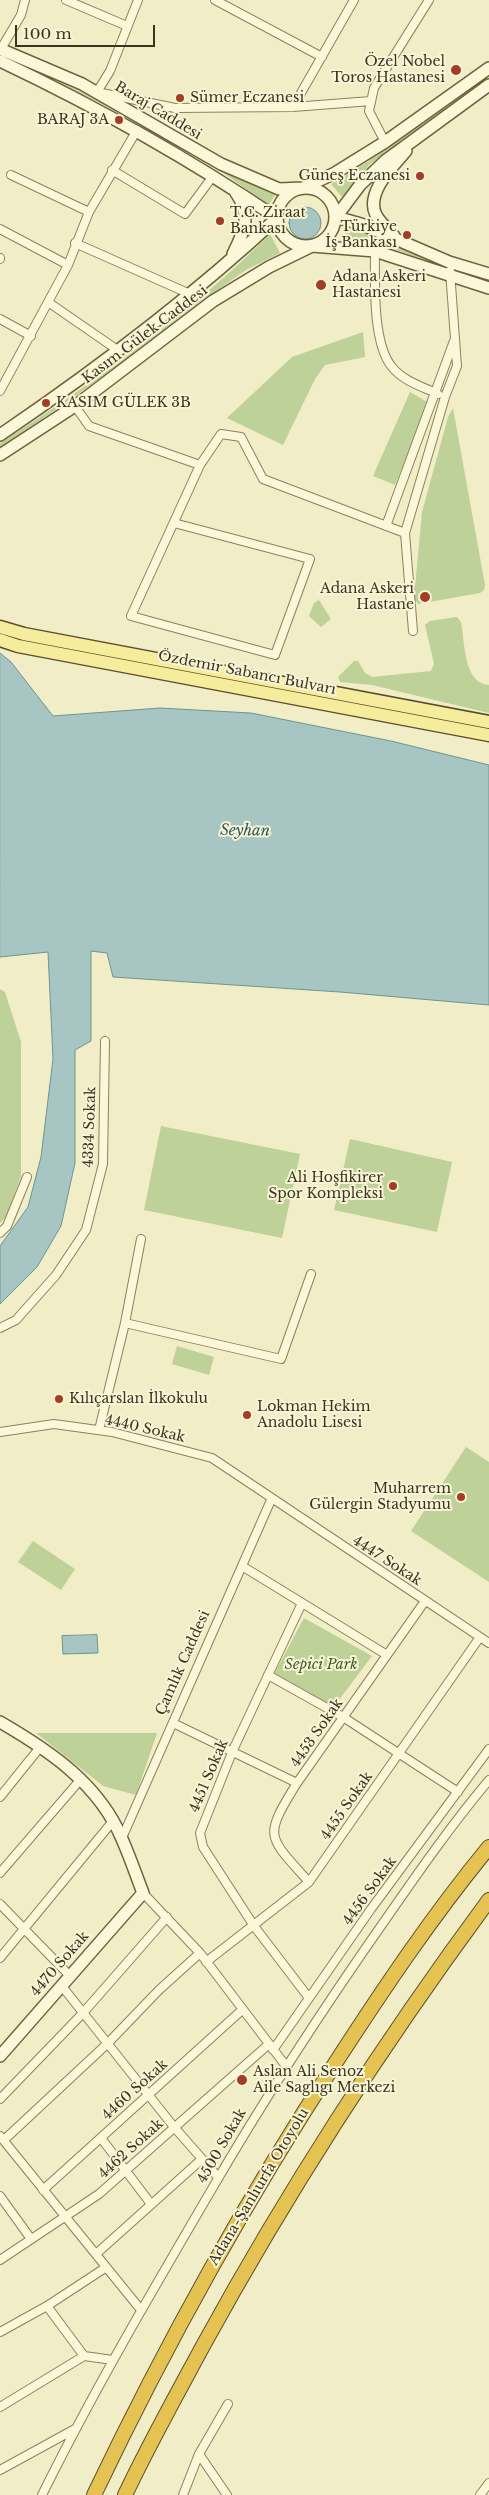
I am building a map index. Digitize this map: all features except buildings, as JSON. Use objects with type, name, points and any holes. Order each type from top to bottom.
[{"type":"highway","name":"Adana-Şanlıurfa Otoyolu","points":[[94,2495],[206,2277],[274,2156],[410,1949],[489,1847]]},
{"type":"highway","points":[[125,2495],[146,2451],[227,2302],[303,2172],[377,2057],[489,1900]]},
{"type":"main road","name":"Baraj Caddesi","points":[[0,53],[97,92],[176,140],[221,164],[279,189],[303,188]]},
{"type":"main road","name":"Baraj Caddesi","points":[[0,53],[137,130],[277,218]]},
{"type":"main road","points":[[489,68],[385,142],[334,173],[286,195],[280,203],[277,218],[279,230],[292,244],[374,250],[489,288]]},
{"type":"main road","points":[[312,246],[329,236],[334,227],[336,217],[366,179],[418,136],[489,85]]},
{"type":"main road","points":[[399,242],[376,215],[373,206],[378,187],[418,136]]},
{"type":"main road","points":[[303,188],[312,188],[328,198],[336,217]]},
{"type":"main road","points":[[229,263],[243,234],[247,218],[243,203],[233,189]]},
{"type":"main road","points":[[336,217],[360,224],[449,262],[489,274]]},
{"type":"main road","name":"Kasım Gülek Caddesi","points":[[0,435],[119,351],[229,263],[277,218]]},
{"type":"main road","name":"Kasım Gülek Caddesi","points":[[0,455],[75,406],[213,301],[269,267],[312,246]]},
{"type":"main road","points":[[0,619],[20,633]]},
{"type":"main road","name":"Özdemir Sabancı Bulvarı","points":[[0,626],[20,633],[489,722]]},
{"type":"main road","name":"Özdemir Sabancı Bulvarı","points":[[5,641],[18,646],[489,735]]},
{"type":"main road","points":[[0,1722],[41,1746],[81,1779],[113,1822],[122,1838],[143,1893]]},
{"type":"main road","name":"4470 Sokak","points":[[0,2056],[69,1975],[143,1893]]},
{"type":"street","points":[[0,53],[20,15],[25,0]]},
{"type":"street","points":[[66,0],[127,26]]},
{"type":"street","points":[[138,0],[110,71],[97,92],[175,108],[293,107],[371,101]]},
{"type":"street","points":[[215,0],[322,57]]},
{"type":"street","points":[[293,107],[354,0]]},
{"type":"street","points":[[385,142],[369,110],[374,88],[429,0]]},
{"type":"street","points":[[0,391],[68,265],[75,243],[89,212],[137,130]]},
{"type":"street","points":[[112,170],[185,214],[213,176]]},
{"type":"street","points":[[11,174],[89,212]]},
{"type":"street","points":[[0,229],[68,265]]},
{"type":"street","points":[[75,243],[190,294]]},
{"type":"street","points":[[374,250],[377,334],[392,367],[420,388],[445,397]]},
{"type":"street","points":[[413,631],[405,533],[445,397],[457,366],[449,262]]},
{"type":"street","points":[[48,302],[119,351]]},
{"type":"street","points":[[0,319],[31,336]]},
{"type":"street","points":[[386,526],[455,339]]},
{"type":"street","points":[[75,406],[90,426],[200,465]]},
{"type":"street","points":[[174,523],[310,559],[275,655],[131,616],[200,465],[221,434],[241,437],[263,479],[405,533]]},
{"type":"street","name":"4334 Sokak","points":[[0,1328],[16,1320],[56,1275],[86,1230],[103,1164],[105,1041]]},
{"type":"street","points":[[0,1233],[7,1226],[27,1177]]},
{"type":"street","points":[[99,1430],[125,1323],[141,1239]]},
{"type":"street","points":[[125,1323],[281,1360],[311,1274]]},
{"type":"street","name":"4440 Sokak","points":[[0,1432],[54,1424],[99,1430],[212,1458],[271,1500]]},
{"type":"street","name":"Çamlık Caddesi","points":[[122,1838],[271,1500]]},
{"type":"street","name":"4447 Sokak","points":[[271,1500],[489,1643]]},
{"type":"street","points":[[242,1566],[387,1655]]},
{"type":"street","name":"4453 Sokak","points":[[309,1882],[276,1844],[273,1829],[280,1810],[297,1782],[425,1601]]},
{"type":"street","name":"4451 Sokak","points":[[302,1603],[233,1750],[200,1833],[203,1847],[254,1926],[309,1998]]},
{"type":"street","name":"4455 Sokak","points":[[206,1962],[309,1882],[480,1637]]},
{"type":"street","points":[[268,1675],[343,1717],[458,1792]]},
{"type":"street","points":[[173,1723],[297,1782]]},
{"type":"street","points":[[0,1797],[41,1746]]},
{"type":"street","name":"4456 Sokak","points":[[271,2047],[309,1998],[489,1749]]},
{"type":"street","points":[[0,1873],[81,1779]]},
{"type":"street","name":"4500 Sokak","points":[[42,2495],[75,2429],[141,2310],[286,2066],[332,1995],[457,1818],[489,1780]]},
{"type":"street","points":[[0,1958],[113,1822]]},
{"type":"street","points":[[143,1893],[200,1953],[286,2066]]},
{"type":"street","points":[[0,1904],[69,1975]]},
{"type":"street","points":[[0,2099],[83,2013],[167,1917]]},
{"type":"street","points":[[141,2310],[105,2268],[96,2254],[2,2138],[108,2043],[159,1990],[200,1953]]},
{"type":"street","points":[[61,1985],[150,2094],[174,2127],[218,2178]]},
{"type":"street","name":"4460 Sokak","points":[[43,2190],[242,2010]]},
{"type":"street","name":"4462 Sokak","points":[[0,2260],[99,2194],[174,2127],[271,2047]]},
{"type":"street","points":[[101,2138],[151,2204]]},
{"type":"street","points":[[96,2254],[202,2159]]},
{"type":"street","points":[[0,2196],[31,2239]]},
{"type":"street","points":[[0,2332],[47,2306],[105,2268]]},
{"type":"street","points":[[47,2306],[84,2356]]},
{"type":"street","points":[[0,2407],[84,2356],[114,2360]]},
{"type":"street","points":[[183,2495],[199,2454],[228,2404]]},
{"type":"street","points":[[0,2470],[75,2429]]},
{"type":"street","points":[[199,2454],[227,2495]]},
{"type":"street","points":[[480,2495],[489,2483]]},
{"type":"green space","points":[[0,55],[92,97],[223,171],[275,195],[269,205],[222,172],[115,110]]},
{"type":"green space","points":[[489,73],[489,77],[370,164],[342,197],[331,184],[369,161]]},
{"type":"green space","points":[[349,224],[440,262],[439,265],[394,249],[344,238]]},
{"type":"green space","points":[[270,234],[280,253],[246,270],[203,300],[137,353],[0,448],[0,443],[106,372],[141,346],[208,291]]},
{"type":"green space","points":[[363,332],[365,357],[325,365],[315,379],[283,445],[227,418],[292,357]]},
{"type":"green space","points":[[410,392],[429,403],[395,485],[373,476]]},
{"type":"green space","points":[[453,408],[485,585],[484,590],[480,593],[418,604],[414,598],[422,512],[448,417]]},
{"type":"green space","points":[[319,600],[331,619],[321,627],[309,616],[314,603]]},
{"type":"green space","points":[[457,617],[461,622],[470,669],[480,683],[489,685],[489,713],[372,685],[340,682],[338,677],[354,661],[358,661],[365,673],[372,677],[431,671],[434,664],[425,625],[430,621]]},
{"type":"green space","points":[[0,989],[5,992],[21,1042],[21,1176],[6,1217],[0,1223]]},
{"type":"green space","points":[[161,1126],[300,1154],[282,1238],[144,1210]]},
{"type":"green space","name":"Ali Hoşfikirer Spor Kompleksi","points":[[350,1139],[452,1162],[437,1232],[334,1210]]},
{"type":"green space","points":[[177,1346],[214,1357],[209,1375],[172,1364]]},
{"type":"green space","name":"Muharrem Gülergin Stadyumu","points":[[466,1447],[489,1462],[489,1582],[411,1531]]},
{"type":"green space","points":[[33,1541],[75,1569],[61,1590],[18,1562]]},
{"type":"green space","name":"Sepici Park","points":[[304,1618],[372,1656],[333,1708],[274,1674]]},
{"type":"green space","points":[[36,1733],[157,1733],[136,1795],[103,1786]]},
{"type":"water","points":[[305,207],[311,208],[316,212],[320,217],[320,229],[316,234],[311,238],[305,239],[299,238],[294,234],[290,229],[289,223],[290,217],[294,212],[299,208]]},
{"type":"water","name":"Seyhan","points":[[0,653],[11,662],[53,716],[160,708],[251,713],[391,741],[489,765],[489,1005],[340,992],[113,977],[107,953],[91,951],[91,1041],[75,1050],[75,1163],[61,1226],[37,1267],[0,1304],[0,1246],[28,1207],[41,1157],[53,1059],[48,952],[0,957]]},
{"type":"water","points":[[97,1635],[98,1653],[63,1654],[62,1636]]},
{"type":"place","name":"Özel Nobel Toros Hastanesi","points":[[456,70]]},
{"type":"place","name":"Sümer Eczanesi","points":[[180,98]]},
{"type":"place","name":"BARAJ 3A","points":[[119,120]]},
{"type":"place","name":"Güneş Eczanesi","points":[[420,176]]},
{"type":"place","name":"T.C. Ziraat Bankası","points":[[220,221]]},
{"type":"place","name":"Türkiye İş Bankası","points":[[407,235]]},
{"type":"place","name":"Adana Askeri Hastanesi","points":[[321,285]]},
{"type":"place","name":"KASIM GÜLEK 3B","points":[[46,403]]},
{"type":"place","name":"Adana Askeri Hastane","points":[[425,597]]},
{"type":"place","name":"Ali Hoşfikirer Spor Kompleksi","points":[[393,1186]]},
{"type":"place","name":"Kılıçarslan İlkokulu","points":[[59,1399]]},
{"type":"place","name":"Lokman Hekim Anadolu Lisesi","points":[[247,1415]]},
{"type":"place","name":"Muharrem Gülergin Stadyumu","points":[[461,1497]]},
{"type":"place","name":"Aslan Ali Senoz Aile Saglıgı Merkezi","points":[[242,2080]]}]
